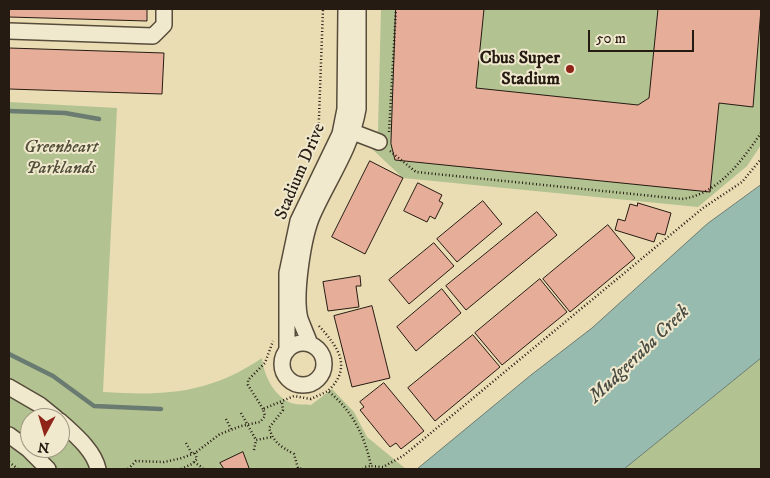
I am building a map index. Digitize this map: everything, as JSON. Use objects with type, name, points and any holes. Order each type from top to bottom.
[{"type":"street","points":[[9,31],[153,36],[164,25],[164,9]]},
{"type":"street","name":"Stadium Drive","points":[[310,344],[300,319],[298,308],[302,261],[313,214],[344,156],[347,129],[346,9]]},
{"type":"street","name":"Stadium Drive","points":[[287,351],[287,273],[298,221],[358,109],[358,9]]},
{"type":"street","points":[[347,129],[384,145]]},
{"type":"street","points":[[298,344],[310,344],[321,352],[324,365],[320,377],[308,384],[295,383],[286,375],[282,363],[287,351],[298,344]]},
{"type":"street","points":[[9,387],[27,396],[43,408]]},
{"type":"street","points":[[70,431],[85,445],[96,461],[98,469]]},
{"type":"street","points":[[9,435],[28,449],[48,469]]},
{"type":"path","points":[[396,9],[384,145],[416,172],[682,199],[699,196],[714,188],[749,151],[761,133]]},
{"type":"path","points":[[363,469],[364,467],[371,466],[383,467],[399,459],[687,222],[742,182],[761,159]]},
{"type":"path","points":[[263,409],[282,403],[294,396],[311,399],[328,391],[339,375],[341,362],[338,349],[333,340],[315,322]]},
{"type":"path","points":[[128,469],[136,461],[173,461],[193,454],[230,429],[260,422],[265,416],[263,409],[248,385],[248,380],[265,363],[266,355]]},
{"type":"path","points":[[328,391],[338,400],[357,426],[371,466]]},
{"type":"path","points":[[282,403],[283,410],[269,428],[277,445],[294,454],[298,468],[303,469]]},
{"type":"path","points":[[242,413],[246,425],[256,440],[254,450]]},
{"type":"path","points":[[226,419],[230,429]]},
{"type":"path","points":[[256,440],[272,437]]},
{"type":"path","points":[[181,469],[197,459],[186,443]]},
{"type":"path","points":[[9,462],[18,469]]},
{"type":"path","points":[[194,462],[203,468]]},
{"type":"green space","name":"Cbus Super Stadium","points":[[381,9],[761,9],[761,145],[747,166],[698,207],[403,178],[372,149],[378,130]]},
{"type":"green space","name":"Greenheart Parklands","points":[[9,102],[117,108],[103,392],[166,392],[204,386],[242,370],[262,358],[265,372],[271,385],[285,400],[293,404],[311,405],[332,389],[354,412],[367,437],[406,469],[9,469]]},
{"type":"green space","points":[[761,358],[761,469],[624,469]]},
{"type":"water","name":"Mudgeeraba Creek","points":[[761,185],[761,358],[624,469],[417,469],[531,375],[592,328],[707,224]]},
{"type":"building","points":[[9,9],[147,9],[147,21],[9,17]]},
{"type":"building","name":"Cbus Super Stadium","points":[[396,9],[484,9],[476,88],[638,105],[649,98],[658,9],[761,9],[753,107],[719,103],[710,192],[395,160],[391,144]]},
{"type":"building","points":[[9,48],[164,53],[162,94],[9,89]]},
{"type":"building","points":[[370,161],[403,178],[365,254],[332,237]]},
{"type":"building","points":[[418,183],[442,195],[439,201],[443,203],[435,219],[430,216],[427,222],[404,211]]},
{"type":"building","points":[[483,201],[502,224],[457,262],[437,239]]},
{"type":"building","points":[[638,203],[671,213],[665,235],[657,233],[654,242],[615,230],[618,219],[625,221],[630,204],[637,206]]},
{"type":"building","points":[[537,212],[557,235],[466,310],[446,286]]},
{"type":"building","points":[[608,225],[635,258],[570,312],[543,279]]},
{"type":"building","points":[[434,243],[454,266],[409,304],[389,280]]},
{"type":"building","points":[[360,276],[361,286],[356,286],[359,307],[328,311],[323,282]]},
{"type":"building","points":[[540,279],[567,312],[502,365],[475,333]]},
{"type":"building","points":[[442,289],[461,313],[416,351],[397,327]]},
{"type":"building","points":[[372,306],[390,378],[352,387],[334,316]]},
{"type":"building","points":[[473,335],[500,367],[435,421],[408,388]]},
{"type":"building","points":[[384,383],[424,431],[401,449],[396,443],[390,447],[360,410],[364,407],[360,402]]},
{"type":"building","points":[[243,452],[249,468],[224,469],[220,463]]},
{"type":"waterway","points":[[9,111],[65,113],[99,119]]},
{"type":"waterway","points":[[9,354],[53,376],[94,406],[161,409]]},
{"type":"place","name":"Cbus Super Stadium","points":[[570,69]]}]
